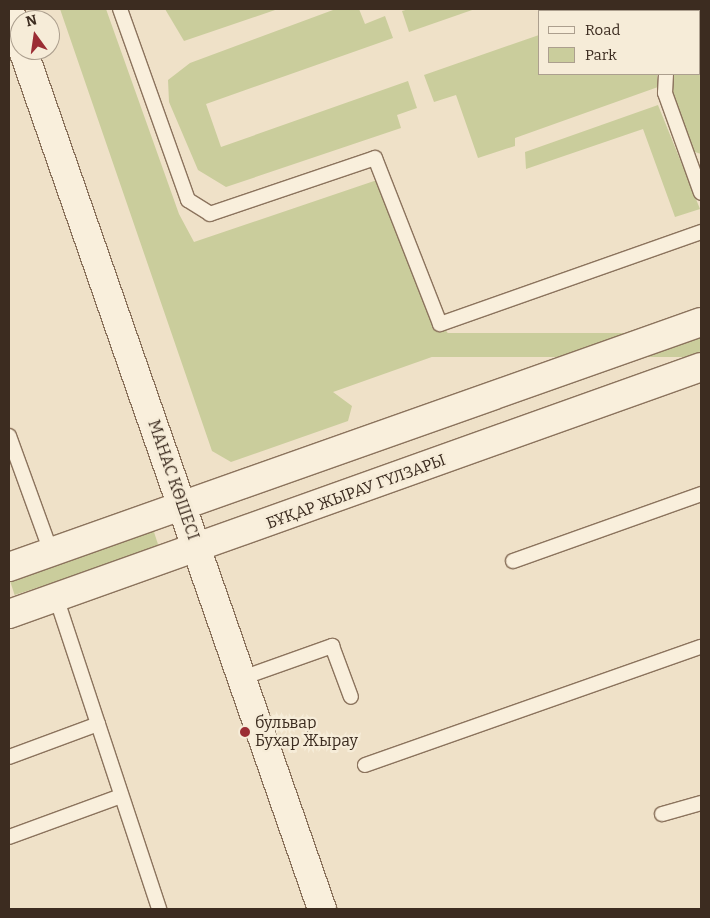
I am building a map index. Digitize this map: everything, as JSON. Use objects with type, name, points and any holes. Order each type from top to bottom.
[{"type":"street","name":"МАНАС КӨШЕСІ","points":[[27,60],[322,909]]},
{"type":"street","points":[[9,567],[701,322]]},
{"type":"street","name":"БҰҚАР ЖЫРАУ ГҮЛЗАРЫ","points":[[9,614],[197,549],[701,367]]},
{"type":"lane","points":[[120,9],[188,200],[210,214],[375,158],[440,324],[701,232]]},
{"type":"lane","points":[[666,75],[665,93],[701,193]]},
{"type":"lane","points":[[9,436],[51,552]]},
{"type":"lane","points":[[513,561],[701,494]]},
{"type":"lane","points":[[56,597],[159,909]]},
{"type":"lane","points":[[242,678],[332,646],[351,697]]},
{"type":"lane","points":[[365,765],[701,647]]},
{"type":"lane","points":[[9,756],[98,724]]},
{"type":"lane","points":[[9,837],[121,796]]},
{"type":"lane","points":[[662,814],[701,802]]},
{"type":"green space","points":[[60,9],[106,9],[179,214],[194,242],[383,178],[440,324],[460,347],[333,392],[352,406],[348,421],[231,462],[212,451]]},
{"type":"green space","points":[[165,9],[278,9],[184,41]]},
{"type":"green space","points":[[359,9],[365,24],[385,16],[393,38],[206,104],[221,147],[408,81],[417,108],[397,115],[401,128],[226,187],[198,170],[169,102],[168,80],[190,63],[333,10]]},
{"type":"green space","points":[[409,9],[475,9],[409,32],[402,11]]},
{"type":"green space","points":[[538,35],[538,75],[657,75],[658,87],[515,138],[515,146],[478,158],[456,95],[434,102],[424,75]]},
{"type":"green space","points":[[700,54],[701,154],[689,150],[671,89],[673,75],[700,75]]},
{"type":"green space","points":[[658,105],[700,209],[675,217],[643,129],[526,169],[525,152]]},
{"type":"green space","points":[[211,333],[701,333],[701,357],[211,357]]},
{"type":"green space","points":[[153,529],[159,548],[15,595],[9,576]]},
{"type":"place","name":"бульвар Бухар Жырау","points":[[245,732]]}]
